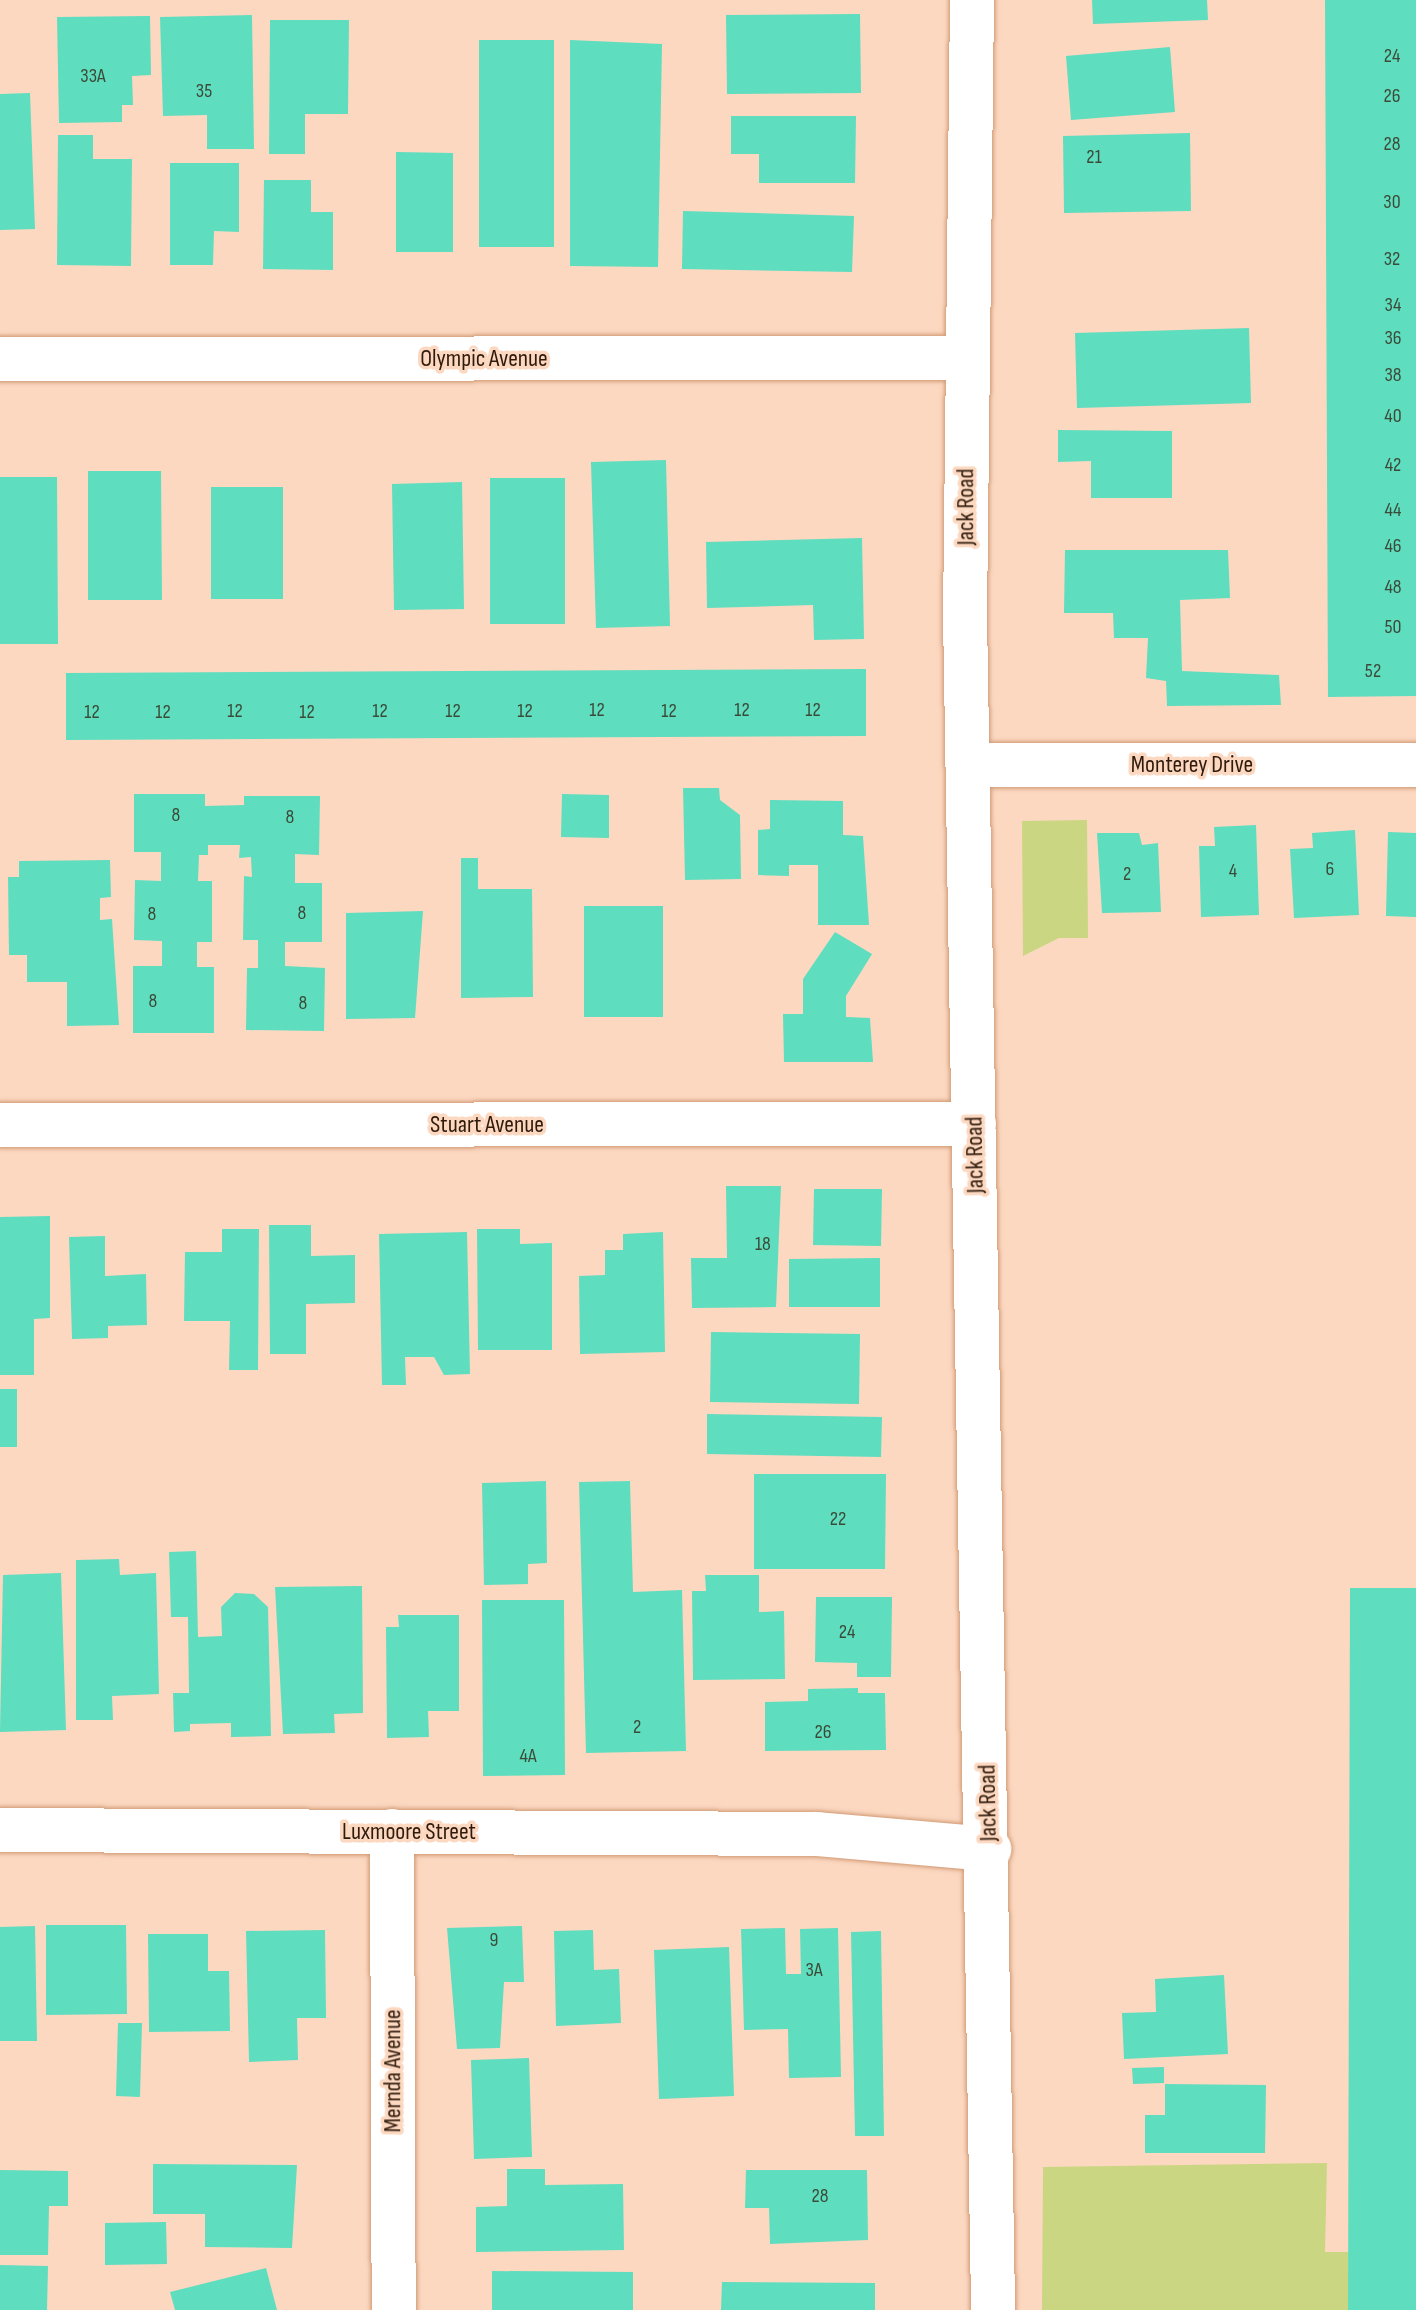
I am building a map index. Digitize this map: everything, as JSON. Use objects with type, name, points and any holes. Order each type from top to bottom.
[{"type":"street","name":"Jack Road","points":[[972,0],[967,358],[968,765],[989,1834],[993,2310]]},
{"type":"street","name":"Olympic Avenue","points":[[0,359],[967,358]]},
{"type":"street","name":"Monterey Drive","points":[[968,765],[1416,765]]},
{"type":"street","name":"Stuart Avenue","points":[[0,1125],[974,1124]]},
{"type":"street","name":"Luxmoore Street","points":[[0,1830],[989,1834]]},
{"type":"street","name":"Mernda Avenue","points":[[392,1831],[394,2310]]},
{"type":"green space","points":[[1087,820],[1088,938],[1059,938],[1023,956],[1022,821]]},
{"type":"green space","points":[[1327,2163],[1325,2252],[1348,2252],[1348,2310],[1042,2310],[1043,2167]]},
{"type":"building","points":[[1092,0],[1207,0],[1208,20],[1093,24]]},
{"type":"building","points":[[1325,0],[1416,0],[1416,696],[1328,697]]},
{"type":"building","points":[[860,14],[861,93],[727,94],[726,15]]},
{"type":"building","points":[[252,15],[254,149],[207,149],[207,115],[163,116],[160,17]]},
{"type":"building","points":[[150,16],[151,75],[132,76],[133,105],[122,105],[122,122],[59,123],[57,17]]},
{"type":"building","points":[[270,20],[349,20],[348,114],[305,114],[305,154],[269,154]]},
{"type":"building","points":[[479,40],[554,40],[554,247],[479,247]]},
{"type":"building","points":[[570,40],[662,44],[658,267],[570,266]]},
{"type":"building","points":[[1170,47],[1175,112],[1071,120],[1066,56]]},
{"type":"building","points":[[30,93],[35,229],[0,230],[0,94]]},
{"type":"building","points":[[731,116],[856,116],[855,183],[759,183],[759,154],[731,154]]},
{"type":"building","points":[[1190,133],[1191,211],[1064,213],[1063,136]]},
{"type":"building","points":[[58,135],[93,135],[93,159],[132,159],[131,266],[57,265]]},
{"type":"building","points":[[396,152],[453,153],[453,252],[396,252]]},
{"type":"building","points":[[170,163],[239,163],[239,232],[214,231],[213,265],[170,265]]},
{"type":"building","points":[[264,180],[311,180],[311,212],[333,212],[333,270],[263,269]]},
{"type":"building","points":[[683,211],[854,216],[852,272],[682,269]]},
{"type":"building","points":[[1249,328],[1251,403],[1077,408],[1075,333]]},
{"type":"building","points":[[1058,430],[1172,431],[1172,498],[1091,498],[1091,461],[1058,462]]},
{"type":"building","points":[[666,460],[670,626],[596,628],[591,462]]},
{"type":"building","points":[[88,471],[161,471],[162,600],[88,600]]},
{"type":"building","points":[[0,477],[57,477],[58,644],[0,644]]},
{"type":"building","points":[[490,478],[565,478],[565,624],[490,624]]},
{"type":"building","points":[[462,482],[464,609],[394,610],[392,484]]},
{"type":"building","points":[[211,487],[283,487],[283,599],[211,599]]},
{"type":"building","points":[[862,538],[864,639],[814,640],[813,605],[707,608],[706,542]]},
{"type":"building","points":[[1065,550],[1228,550],[1230,598],[1180,600],[1182,671],[1279,675],[1281,705],[1167,706],[1166,681],[1146,678],[1148,638],[1114,638],[1113,613],[1064,613]]},
{"type":"building","points":[[866,669],[866,736],[66,740],[66,673]]},
{"type":"building","points":[[683,788],[719,788],[720,800],[740,815],[741,879],[685,880]]},
{"type":"building","points":[[134,794],[205,794],[205,806],[244,805],[244,796],[320,796],[319,855],[295,854],[295,883],[322,883],[322,942],[285,942],[285,966],[325,968],[324,1031],[246,1030],[247,968],[258,968],[258,940],[243,940],[244,876],[252,877],[251,857],[239,858],[240,845],[208,845],[208,855],[199,855],[198,881],[212,881],[212,942],[197,942],[197,967],[214,967],[214,1033],[133,1033],[133,966],[162,966],[162,941],[134,940],[135,880],[161,881],[161,852],[134,852]]},
{"type":"building","points":[[562,794],[609,795],[609,838],[561,837]]},
{"type":"building","points":[[770,800],[843,801],[843,835],[863,836],[869,925],[818,925],[818,865],[789,865],[789,876],[758,875],[758,830],[770,829]]},
{"type":"building","points":[[1256,825],[1259,915],[1201,917],[1199,846],[1215,846],[1214,827]]},
{"type":"building","points":[[1355,830],[1359,915],[1294,918],[1290,849],[1313,848],[1312,833]]},
{"type":"building","points":[[1388,832],[1416,833],[1416,917],[1386,916]]},
{"type":"building","points":[[1097,833],[1139,833],[1142,845],[1158,843],[1161,912],[1102,913]]},
{"type":"building","points":[[461,858],[478,858],[478,889],[532,889],[533,997],[461,998]]},
{"type":"building","points":[[110,860],[111,897],[100,898],[100,920],[112,919],[119,1025],[67,1026],[67,982],[27,982],[27,955],[9,955],[8,877],[19,877],[19,861]]},
{"type":"building","points":[[584,906],[663,906],[663,1017],[584,1017]]},
{"type":"building","points":[[423,911],[415,1018],[346,1019],[346,913]]},
{"type":"building","points":[[835,932],[872,954],[846,996],[846,1017],[870,1018],[873,1062],[784,1062],[783,1014],[803,1014],[803,979]]},
{"type":"building","points":[[726,1186],[781,1186],[776,1307],[692,1308],[691,1258],[727,1258]]},
{"type":"building","points":[[814,1189],[882,1189],[881,1246],[813,1245]]},
{"type":"building","points":[[50,1216],[50,1318],[34,1319],[34,1375],[0,1375],[0,1217]]},
{"type":"building","points":[[269,1225],[311,1225],[311,1256],[355,1255],[355,1303],[306,1304],[306,1354],[270,1354]]},
{"type":"building","points":[[222,1229],[259,1229],[258,1370],[229,1370],[230,1321],[184,1321],[185,1252],[222,1252]]},
{"type":"building","points":[[477,1229],[520,1229],[520,1244],[552,1243],[552,1350],[478,1350]]},
{"type":"building","points":[[467,1232],[470,1374],[444,1375],[434,1357],[405,1357],[406,1385],[382,1385],[379,1234]]},
{"type":"building","points":[[663,1232],[665,1352],[580,1354],[579,1276],[605,1275],[605,1250],[623,1250],[623,1234]]},
{"type":"building","points":[[105,1236],[105,1276],[146,1274],[147,1325],[108,1326],[108,1338],[72,1339],[69,1237]]},
{"type":"building","points":[[880,1258],[880,1307],[789,1307],[789,1259]]},
{"type":"building","points":[[711,1332],[860,1334],[859,1404],[710,1402]]},
{"type":"building","points":[[0,1389],[17,1389],[17,1447],[0,1447]]},
{"type":"building","points":[[707,1414],[882,1417],[881,1457],[707,1454]]},
{"type":"building","points":[[754,1474],[886,1474],[885,1569],[754,1569]]},
{"type":"building","points":[[546,1481],[547,1563],[528,1564],[528,1584],[484,1585],[482,1483]]},
{"type":"building","points":[[630,1481],[633,1592],[682,1590],[686,1751],[586,1753],[579,1482]]},
{"type":"building","points":[[196,1551],[198,1637],[222,1636],[221,1607],[235,1593],[254,1594],[268,1607],[271,1736],[231,1737],[231,1723],[190,1724],[190,1731],[174,1732],[173,1693],[189,1693],[188,1617],[171,1617],[169,1552]]},
{"type":"building","points":[[119,1559],[120,1575],[156,1573],[159,1694],[112,1696],[113,1720],[76,1720],[76,1560]]},
{"type":"building","points":[[61,1573],[66,1730],[0,1732],[3,1575]]},
{"type":"building","points":[[705,1575],[759,1575],[759,1612],[784,1611],[785,1679],[693,1680],[692,1591],[706,1591]]},
{"type":"building","points":[[362,1586],[363,1713],[334,1714],[335,1733],[283,1734],[275,1587]]},
{"type":"building","points":[[1350,1588],[1416,1588],[1416,2310],[1348,2310]]},
{"type":"building","points":[[816,1597],[892,1597],[891,1677],[857,1677],[857,1663],[815,1662]]},
{"type":"building","points":[[482,1600],[564,1600],[565,1775],[483,1776]]},
{"type":"building","points":[[398,1615],[459,1615],[459,1711],[428,1711],[429,1737],[387,1738],[386,1627],[399,1627]]},
{"type":"building","points":[[858,1688],[858,1693],[885,1693],[886,1750],[765,1751],[765,1702],[808,1701],[808,1689]]},
{"type":"building","points":[[46,1925],[126,1925],[127,2014],[46,2015]]},
{"type":"building","points":[[35,1926],[37,2041],[0,2041],[0,1927]]},
{"type":"building","points":[[522,1926],[524,1982],[504,1982],[500,2048],[457,2049],[447,1928]]},
{"type":"building","points":[[785,1928],[786,1974],[801,1974],[800,1929],[838,1928],[841,2077],[789,2078],[788,2029],[744,2030],[741,1929]]},
{"type":"building","points":[[325,1930],[326,2018],[297,2018],[298,2060],[249,2062],[246,1931]]},
{"type":"building","points":[[593,1930],[594,1970],[619,1969],[621,2023],[556,2026],[554,1931]]},
{"type":"building","points":[[881,1931],[884,2136],[855,2136],[851,1932]]},
{"type":"building","points":[[148,1934],[208,1934],[208,1971],[229,1971],[230,2031],[149,2032]]},
{"type":"building","points":[[729,1947],[734,2096],[659,2099],[654,1950]]},
{"type":"building","points":[[1224,1975],[1228,2054],[1124,2059],[1122,2013],[1156,2012],[1155,1979]]},
{"type":"building","points":[[118,2023],[142,2023],[140,2097],[116,2096]]},
{"type":"building","points":[[529,2058],[532,2157],[474,2159],[471,2060]]},
{"type":"building","points":[[1164,2067],[1164,2083],[1133,2084],[1132,2068]]},
{"type":"building","points":[[1165,2084],[1266,2085],[1265,2153],[1145,2153],[1145,2115],[1165,2115]]},
{"type":"building","points":[[153,2164],[297,2165],[292,2248],[205,2247],[205,2214],[153,2214]]},
{"type":"building","points":[[507,2169],[545,2169],[545,2185],[623,2184],[624,2250],[476,2252],[476,2207],[507,2206]]},
{"type":"building","points":[[0,2170],[68,2171],[68,2206],[49,2206],[48,2255],[0,2255]]},
{"type":"building","points":[[746,2170],[867,2170],[868,2240],[770,2244],[769,2208],[745,2208]]},
{"type":"building","points":[[166,2222],[167,2264],[105,2265],[105,2223]]},
{"type":"building","points":[[0,2265],[48,2266],[47,2310],[0,2310]]},
{"type":"building","points":[[266,2268],[277,2310],[175,2310],[170,2292]]},
{"type":"building","points":[[492,2271],[633,2272],[633,2310],[492,2310]]},
{"type":"building","points":[[722,2282],[875,2283],[875,2310],[721,2310]]}]
